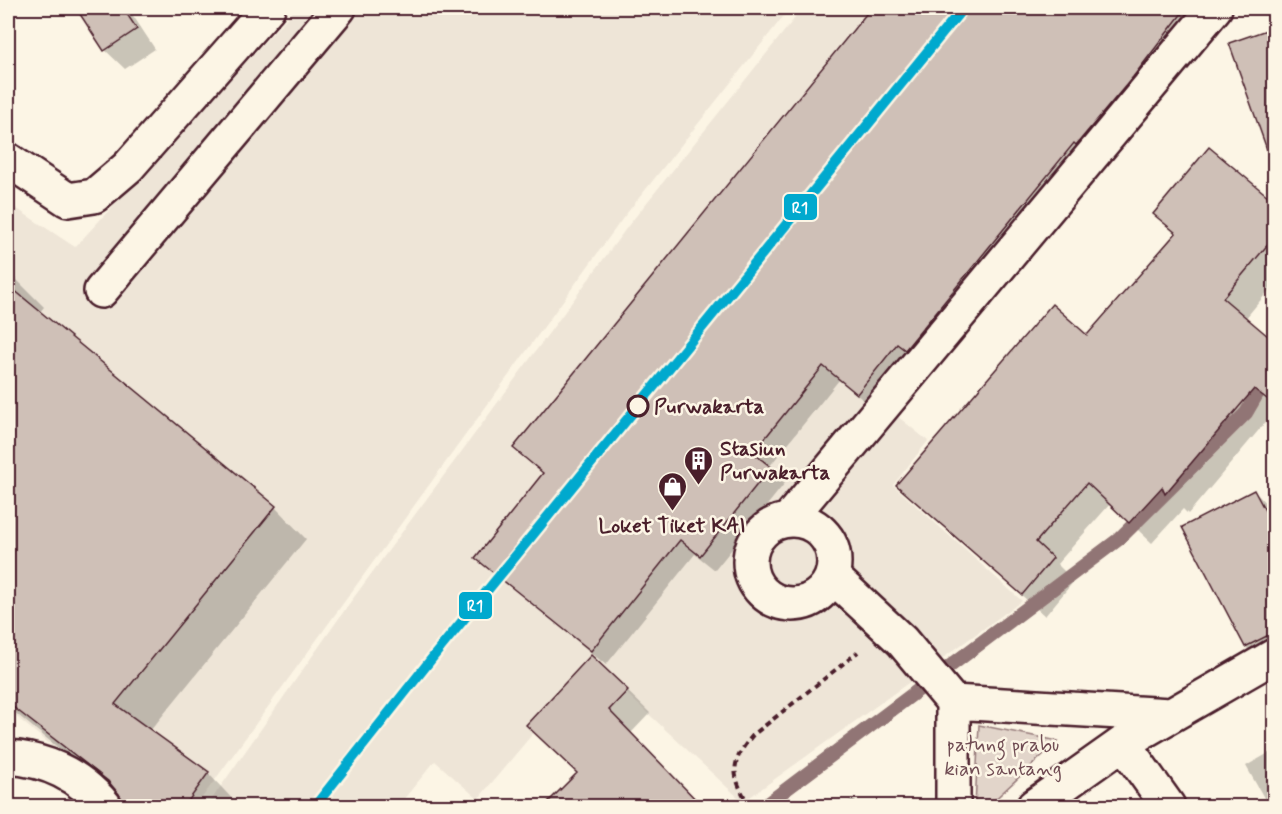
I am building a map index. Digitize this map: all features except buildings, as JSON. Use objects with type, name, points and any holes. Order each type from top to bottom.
[{"type":"street","points":[[8,160],[68,200],[94,196],[128,167],[268,8]]},
{"type":"street","points":[[101,291],[339,8]]},
{"type":"street","points":[[788,520],[1215,8]]},
{"type":"street","points":[[788,520],[805,521],[820,529],[830,543],[834,559],[832,576],[813,598],[799,603],[784,603],[770,597],[759,587],[752,574],[750,559],[754,545],[762,532],[773,523],[788,520]]},
{"type":"street","points":[[832,576],[889,628],[948,696],[953,807]]},
{"type":"street","points":[[1034,807],[1170,715],[1275,656]]},
{"type":"street","points":[[948,696],[1170,715]]},
{"type":"street","points":[[1124,744],[1168,807]]},
{"type":"street","points":[[8,757],[56,766],[79,779],[105,807]]},
{"type":"path","points":[[750,807],[737,786],[736,763],[740,751],[753,735],[889,628]]},
{"type":"shaded area","points":[[296,8],[790,8],[623,218],[196,806],[101,738],[79,768],[8,710],[8,203],[75,247]]},
{"type":"shaded area","points":[[803,8],[1183,8],[870,394],[928,441],[893,485],[1022,601],[743,802],[593,662],[478,799],[435,761],[398,806],[207,806],[349,604],[628,226]]},
{"type":"green space","name":"patung prabu kian santang","points":[[979,725],[1058,741],[988,806],[975,806]]},
{"type":"waterway","points":[[764,806],[1119,539],[1246,413],[1267,377]]},
{"type":"transit line","name":"R1","points":[[315,806],[433,657],[963,8]]},
{"type":"place","name":"Purwakarta","points":[[638,406]]},
{"type":"place","name":"Stasiun Purwakarta","points":[[699,486]]},
{"type":"place","name":"Loket Tiket KAI","points":[[672,512]]}]
